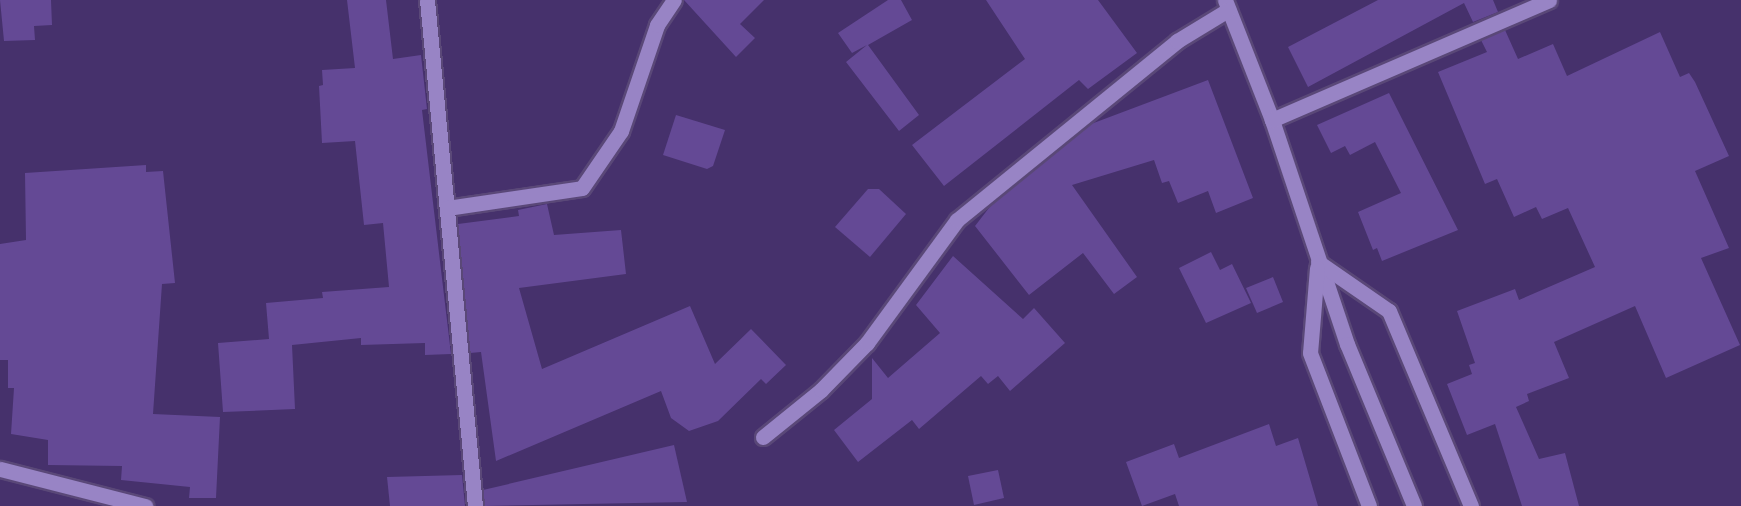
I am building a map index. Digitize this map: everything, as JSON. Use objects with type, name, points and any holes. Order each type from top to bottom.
[{"type":"street","points":[[427,0],[475,506]]},
{"type":"street","points":[[447,208],[582,188],[621,131],[657,25],[674,0]]},
{"type":"street","points":[[1272,120],[1549,0]]},
{"type":"street","points":[[763,437],[821,390],[867,343],[957,220],[1177,41],[1227,5],[1272,120],[1318,262],[1414,506]]},
{"type":"street","points":[[1318,262],[1310,353],[1369,506]]},
{"type":"street","points":[[1318,262],[1389,311],[1471,506]]},
{"type":"street","points":[[0,469],[145,506]]},
{"type":"building","points":[[0,0],[51,0],[52,25],[34,26],[35,40],[4,41]]},
{"type":"building","points":[[347,0],[386,0],[393,59],[421,55],[427,109],[422,110],[451,354],[425,355],[425,343],[361,345],[361,338],[292,345],[295,409],[223,412],[218,343],[269,339],[266,303],[323,298],[322,292],[389,287],[383,223],[364,225],[355,141],[322,143],[319,86],[323,85],[322,70],[355,68]]},
{"type":"building","points":[[684,0],[764,0],[740,24],[755,38],[736,57]]},
{"type":"building","points":[[888,0],[901,0],[912,20],[868,45],[919,115],[899,131],[846,62],[867,45],[852,53],[838,33]]},
{"type":"building","points":[[986,0],[1098,0],[1137,53],[1088,89],[1079,80],[944,186],[912,145],[1025,59]]},
{"type":"building","points":[[1378,0],[1493,0],[1498,12],[1473,22],[1464,3],[1308,87],[1288,47]]},
{"type":"building","points":[[1505,30],[1518,59],[1553,44],[1567,76],[1660,32],[1680,77],[1689,73],[1695,82],[1729,156],[1695,171],[1729,248],[1701,258],[1740,345],[1666,378],[1635,306],[1554,342],[1569,378],[1527,394],[1529,401],[1516,407],[1539,459],[1565,453],[1579,506],[1522,506],[1495,424],[1467,435],[1447,384],[1472,374],[1469,365],[1475,363],[1457,311],[1515,289],[1519,300],[1595,267],[1568,208],[1542,219],[1536,207],[1514,217],[1497,179],[1485,184],[1438,72],[1487,52],[1481,40]]},
{"type":"building","points":[[1208,80],[1253,198],[1216,213],[1208,191],[1178,203],[1169,181],[1162,183],[1154,160],[1072,185],[1137,277],[1114,294],[1083,253],[1029,295],[975,226],[992,204],[1091,124]]},
{"type":"building","points":[[1389,93],[1458,230],[1382,261],[1377,248],[1373,250],[1358,212],[1401,193],[1375,142],[1350,155],[1345,146],[1331,153],[1317,125]]},
{"type":"building","points":[[676,115],[725,130],[713,166],[707,169],[663,155]]},
{"type":"building","points":[[146,165],[146,172],[163,171],[175,283],[162,284],[153,414],[220,417],[216,498],[189,498],[190,487],[121,480],[122,466],[48,465],[48,440],[11,434],[14,388],[8,388],[8,360],[0,360],[0,244],[26,240],[25,173]]},
{"type":"building","points":[[868,189],[879,189],[906,214],[870,257],[835,227]]},
{"type":"building","points":[[547,204],[554,235],[621,230],[626,274],[519,288],[542,369],[690,306],[715,364],[751,329],[786,365],[766,384],[761,379],[718,421],[689,431],[671,418],[661,391],[496,461],[481,352],[470,353],[458,224],[519,216],[518,210]]},
{"type":"building","points":[[1211,252],[1220,270],[1232,264],[1251,303],[1206,323],[1179,268]]},
{"type":"building","points":[[953,256],[1023,319],[1034,308],[1065,343],[1010,391],[998,376],[988,384],[981,376],[919,429],[912,420],[858,462],[834,430],[872,399],[872,358],[888,378],[940,333],[916,305]]},
{"type":"building","points":[[1273,277],[1283,302],[1257,313],[1246,288]]},
{"type":"building","points":[[1269,424],[1276,446],[1298,438],[1318,506],[1179,506],[1175,494],[1142,506],[1126,462],[1174,444],[1179,458]]},
{"type":"building","points":[[674,445],[687,502],[485,506],[483,490]]},
{"type":"building","points":[[998,470],[1004,498],[974,505],[968,476]]},
{"type":"building","points":[[462,475],[465,506],[390,506],[387,477]]}]
